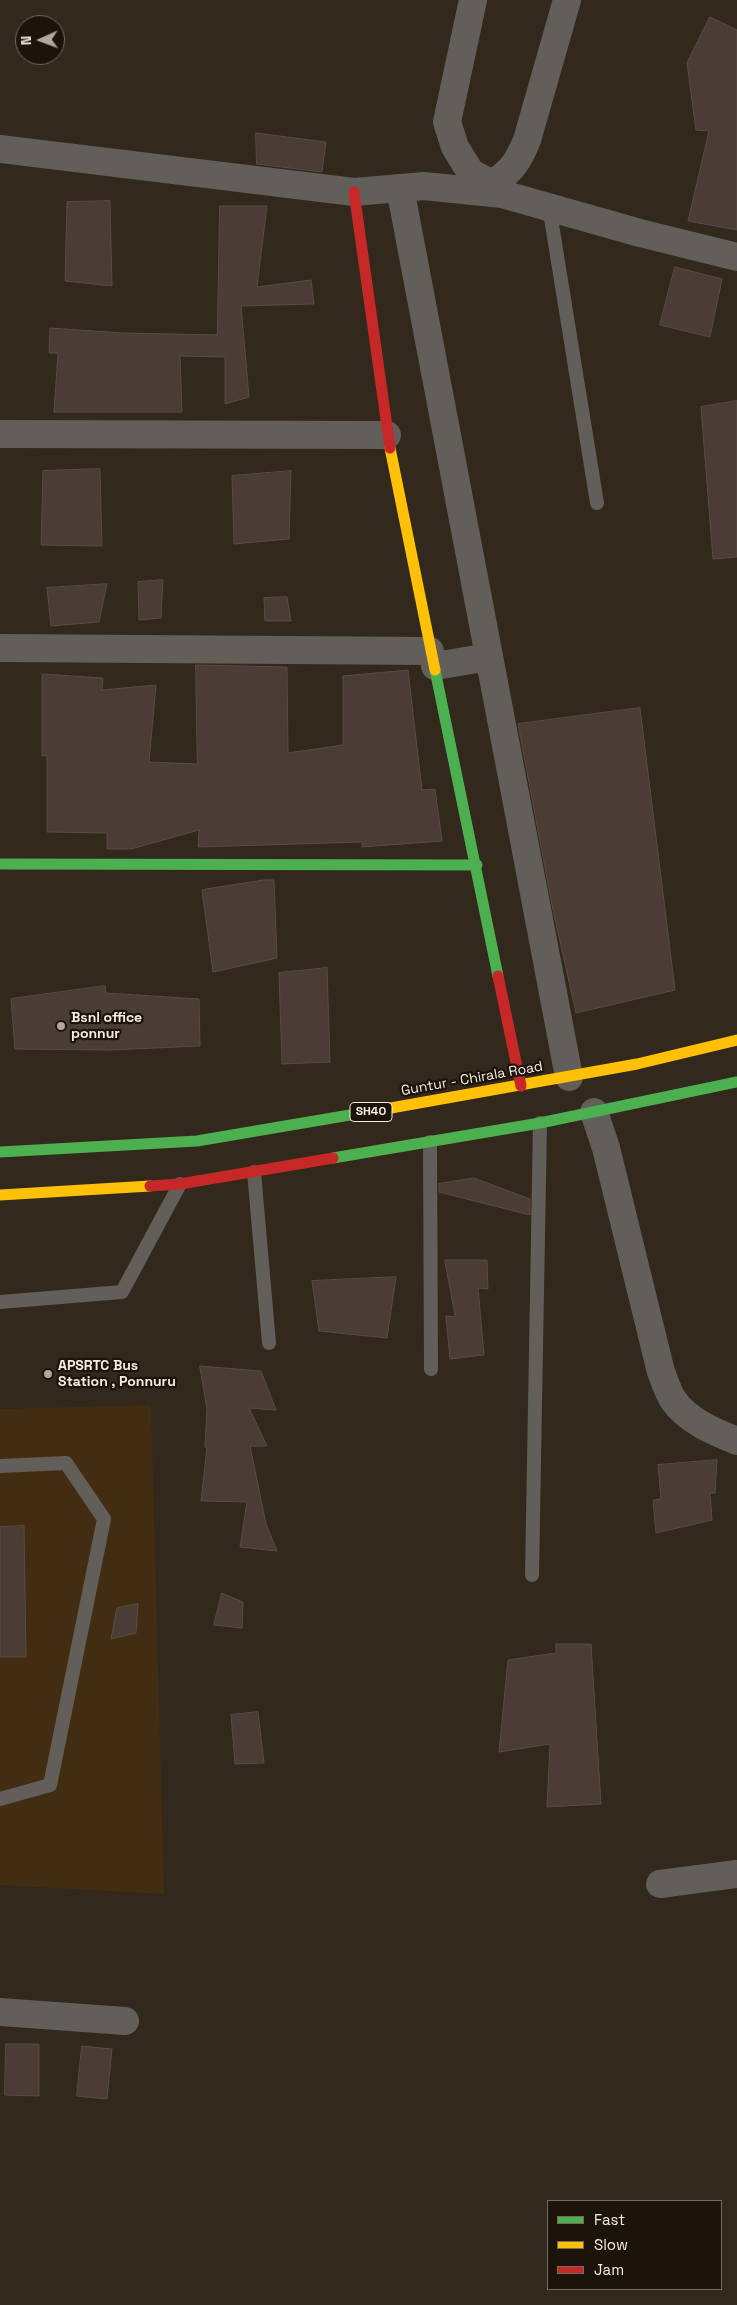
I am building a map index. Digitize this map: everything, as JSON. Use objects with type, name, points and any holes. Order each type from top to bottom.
[{"type":"main road","points":[[354,192],[387,435],[432,659],[477,865],[520,1086]]},
{"type":"main road","points":[[0,864],[477,865]]},
{"type":"main road","name":"Guntur - Chirala Road","points":[[0,1152],[197,1141],[569,1077],[637,1064],[737,1040]]},
{"type":"main road","points":[[0,1195],[180,1184],[540,1123],[737,1082]]},
{"type":"street","points":[[473,0],[447,122],[455,147],[489,183]]},
{"type":"street","points":[[489,183],[509,172],[521,154],[567,0]]},
{"type":"street","points":[[0,149],[354,192],[489,183],[549,206],[640,233],[737,257]]},
{"type":"street","points":[[400,188],[569,1077]]},
{"type":"street","points":[[0,434],[387,435]]},
{"type":"street","points":[[0,648],[432,659],[489,657]]},
{"type":"street","points":[[594,1112],[606,1148],[661,1372],[674,1401],[690,1417],[737,1441]]},
{"type":"street","points":[[660,1884],[737,1874]]},
{"type":"street","points":[[0,2012],[125,2021]]},
{"type":"lane","points":[[549,206],[597,503]]},
{"type":"lane","points":[[532,1575],[540,1123]]},
{"type":"lane","points":[[430,1142],[431,1369]]},
{"type":"lane","points":[[254,1172],[269,1343]]},
{"type":"lane","points":[[0,1302],[122,1292],[180,1184]]},
{"type":"lane","points":[[0,1466],[66,1463],[104,1519],[50,1785],[0,1799]]},
{"type":"shaded area","points":[[151,1405],[164,1894],[0,1885],[0,1409]]},
{"type":"building","points":[[710,17],[737,30],[737,230],[688,221],[709,131],[696,130],[687,63]]},
{"type":"building","points":[[256,133],[326,142],[322,172],[257,164]]},
{"type":"building","points":[[110,201],[112,286],[65,281],[67,202]]},
{"type":"building","points":[[220,206],[267,206],[257,287],[311,280],[314,304],[241,306],[249,397],[225,404],[225,357],[180,356],[182,412],[54,412],[58,353],[49,353],[50,328],[123,333],[217,335]]},
{"type":"building","points":[[675,267],[722,279],[710,337],[660,325]]},
{"type":"building","points":[[737,401],[737,557],[713,559],[701,407]]},
{"type":"building","points":[[100,469],[102,546],[41,545],[43,471]]},
{"type":"building","points":[[291,471],[289,539],[234,544],[232,476]]},
{"type":"building","points":[[163,580],[161,618],[139,620],[138,582]]},
{"type":"building","points":[[107,584],[99,622],[51,626],[47,588]]},
{"type":"building","points":[[287,597],[291,621],[265,621],[264,598]]},
{"type":"building","points":[[196,665],[287,667],[288,753],[343,745],[343,676],[408,670],[422,790],[435,789],[442,841],[362,847],[362,842],[198,847],[199,830],[131,849],[107,849],[107,833],[47,832],[47,755],[42,756],[42,674],[103,678],[102,690],[156,685],[149,762],[197,764]]},
{"type":"building","points":[[640,708],[675,990],[576,1013],[553,910],[518,724]]},
{"type":"building","points":[[274,880],[277,958],[213,972],[202,890]]},
{"type":"building","points":[[327,968],[330,1062],[282,1064],[279,973]]},
{"type":"building","points":[[105,986],[106,993],[199,999],[200,1046],[110,1050],[15,1049],[11,999]]},
{"type":"building","points":[[474,1178],[530,1199],[530,1215],[439,1192],[439,1184]]},
{"type":"building","points":[[445,1260],[487,1260],[488,1289],[478,1288],[484,1355],[450,1359],[446,1316],[455,1317]]},
{"type":"building","points":[[396,1277],[387,1338],[319,1331],[312,1281]]},
{"type":"building","points":[[200,1366],[261,1371],[276,1410],[249,1408],[267,1446],[250,1446],[266,1524],[277,1551],[240,1547],[247,1502],[201,1501],[207,1447],[205,1447],[207,1409]]},
{"type":"building","points":[[717,1460],[715,1493],[710,1493],[712,1520],[656,1533],[653,1500],[661,1499],[658,1465]]},
{"type":"building","points":[[24,1526],[26,1657],[0,1657],[0,1527]]},
{"type":"building","points":[[222,1593],[243,1602],[242,1628],[214,1625]]},
{"type":"building","points":[[138,1604],[136,1633],[111,1639],[117,1608]]},
{"type":"building","points":[[556,1644],[591,1644],[601,1804],[547,1807],[550,1744],[499,1752],[508,1660],[556,1653]]},
{"type":"building","points":[[258,1712],[264,1763],[235,1764],[231,1715]]},
{"type":"building","points":[[6,2044],[39,2044],[39,2096],[5,2095]]},
{"type":"building","points":[[82,2046],[112,2049],[107,2099],[77,2096]]},
{"type":"traffic: fast","points":[[435,670],[498,976]]},
{"type":"traffic: fast","points":[[0,864],[477,865]]},
{"type":"traffic: fast","points":[[333,1158],[540,1123],[737,1082]]},
{"type":"traffic: fast","points":[[0,1152],[197,1141],[391,1108]]},
{"type":"traffic: slow","points":[[390,448],[435,670]]},
{"type":"traffic: slow","points":[[391,1108],[637,1064],[737,1040]]},
{"type":"traffic: slow","points":[[0,1195],[150,1186]]},
{"type":"traffic: jam","points":[[354,192],[390,448]]},
{"type":"traffic: jam","points":[[498,976],[521,1086]]},
{"type":"traffic: jam","points":[[150,1186],[180,1184],[333,1158]]},
{"type":"place","name":"Bsnl office ponnur","points":[[61,1026]]},
{"type":"place","name":"APSRTC Bus Station , Ponnuru","points":[[48,1374]]}]
